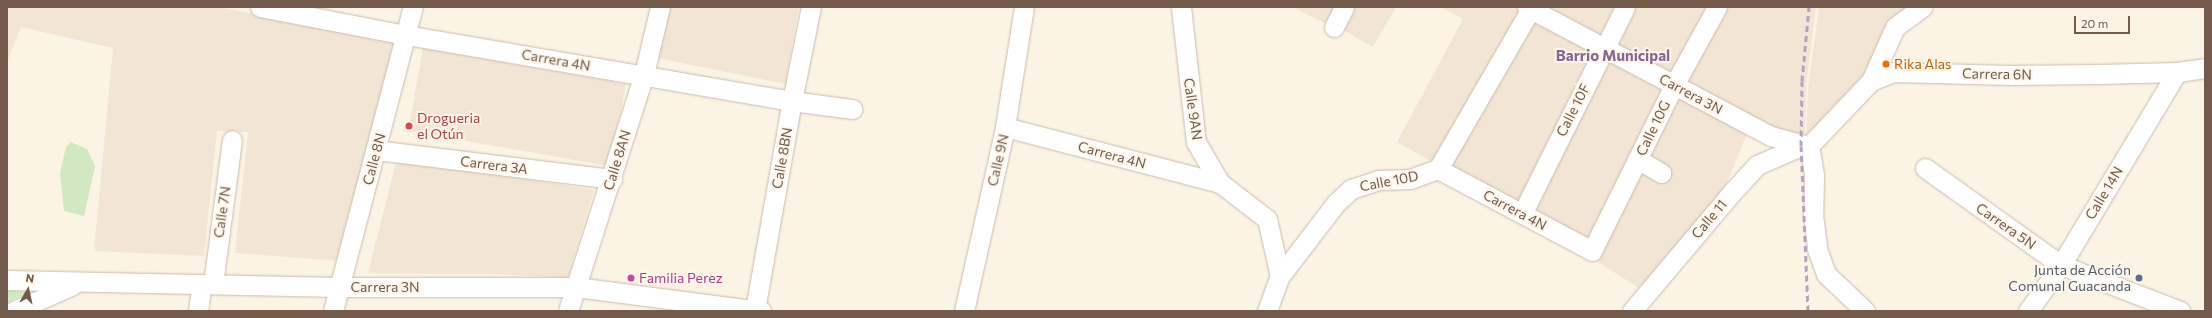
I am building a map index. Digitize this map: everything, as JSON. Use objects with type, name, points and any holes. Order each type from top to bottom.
[{"type":"street","name":"Carrera 4N","points":[[260,7],[792,101],[852,109]]},
{"type":"street","name":"Calle 8N","points":[[334,311],[413,7]]},
{"type":"street","name":"Calle 8AN","points":[[568,311],[612,179],[644,74],[660,7]]},
{"type":"street","name":"Calle 8BN","points":[[758,311],[792,101],[811,7]]},
{"type":"street","name":"Calle 9N","points":[[964,311],[1005,127],[1024,7]]},
{"type":"street","name":"Calle 9AN","points":[[1181,7],[1196,142],[1220,183],[1267,218],[1280,276]]},
{"type":"street","points":[[1334,27],[1344,7]]},
{"type":"street","name":"Calle 10F","points":[[1522,214],[1625,7]]},
{"type":"street","name":"Calle 10G","points":[[1592,251],[1674,85],[1718,7]]},
{"type":"street","points":[[1871,81],[1895,28],[1923,7]]},
{"type":"street","name":"Carrera 3N","points":[[1530,8],[1771,136],[1805,146]]},
{"type":"street","name":"Calle 10D","points":[[1267,311],[1280,276],[1336,203],[1351,189],[1378,180],[1410,179],[1438,169],[1530,8]]},
{"type":"street","name":"Carrera 6N","points":[[1805,146],[1871,81],[1894,72],[2010,75],[2177,72],[2205,68]]},
{"type":"street","name":"Calle 14N","points":[[2028,311],[2061,265],[2177,72]]},
{"type":"street","name":"Carrera 4N","points":[[1005,127],[1220,183]]},
{"type":"street","name":"Calle 7N","points":[[198,311],[207,284],[232,140]]},
{"type":"street","points":[[1805,146],[1814,175],[1813,214],[1817,249],[1826,274],[1865,311]]},
{"type":"street","name":"Calle 11","points":[[1632,311],[1727,198],[1757,166],[1805,146]]},
{"type":"street","name":"Carrera 3A","points":[[376,150],[612,179]]},
{"type":"street","points":[[1637,159],[1662,173]]},
{"type":"street","name":"Carrera 5N","points":[[1925,168],[2061,265],[2180,311]]},
{"type":"street","name":"Carrera 4N","points":[[1438,169],[1592,251]]},
{"type":"street","name":"Carrera 3N","points":[[7,280],[339,287],[576,287],[758,311]]},
{"type":"street","points":[[14,311],[82,282]]},
{"type":"shaded area","points":[[7,7],[219,7],[393,42],[372,143],[342,261],[235,253],[248,132],[217,131],[204,256],[94,251],[113,48],[21,27],[7,62]]},
{"type":"shaded area","points":[[671,7],[799,7],[785,84],[658,58]]},
{"type":"shaded area","points":[[1293,7],[1337,7],[1328,25]]},
{"type":"shaded area","points":[[1351,7],[1396,7],[1373,47],[1341,29]]},
{"type":"shaded area","points":[[1440,7],[1515,7],[1522,11],[1434,163],[1397,142],[1463,19]]},
{"type":"shaded area","points":[[1533,7],[1816,7],[1806,87],[1805,145],[1673,84],[1592,250],[1439,169]]},
{"type":"shaded area","points":[[1819,7],[1907,7],[1895,15],[1876,66],[1806,146],[1808,88]]},
{"type":"shaded area","points":[[423,48],[626,84],[611,166],[408,131]]},
{"type":"shaded area","points":[[1677,94],[1748,131],[1722,195],[1642,290],[1595,260]]},
{"type":"shaded area","points":[[397,158],[594,190],[568,278],[494,274],[368,273]]},
{"type":"green space","points":[[71,142],[87,149],[95,166],[84,216],[64,211],[60,173],[66,147]]},
{"type":"green space","points":[[7,290],[29,292],[7,303]]},
{"type":"railway","points":[[1808,311],[1801,146],[1802,81],[1809,7]]},
{"type":"place","name":"Rika Alas","points":[[1886,64]]},
{"type":"place","name":"Drogueria el Otún","points":[[409,126]]},
{"type":"place","name":"Familia Perez","points":[[631,278]]},
{"type":"place","name":"Junta de Acción Comunal Guacanda","points":[[2139,278]]},
{"type":"district","name":"Barrio Municipal","points":[[1613,56]]}]
